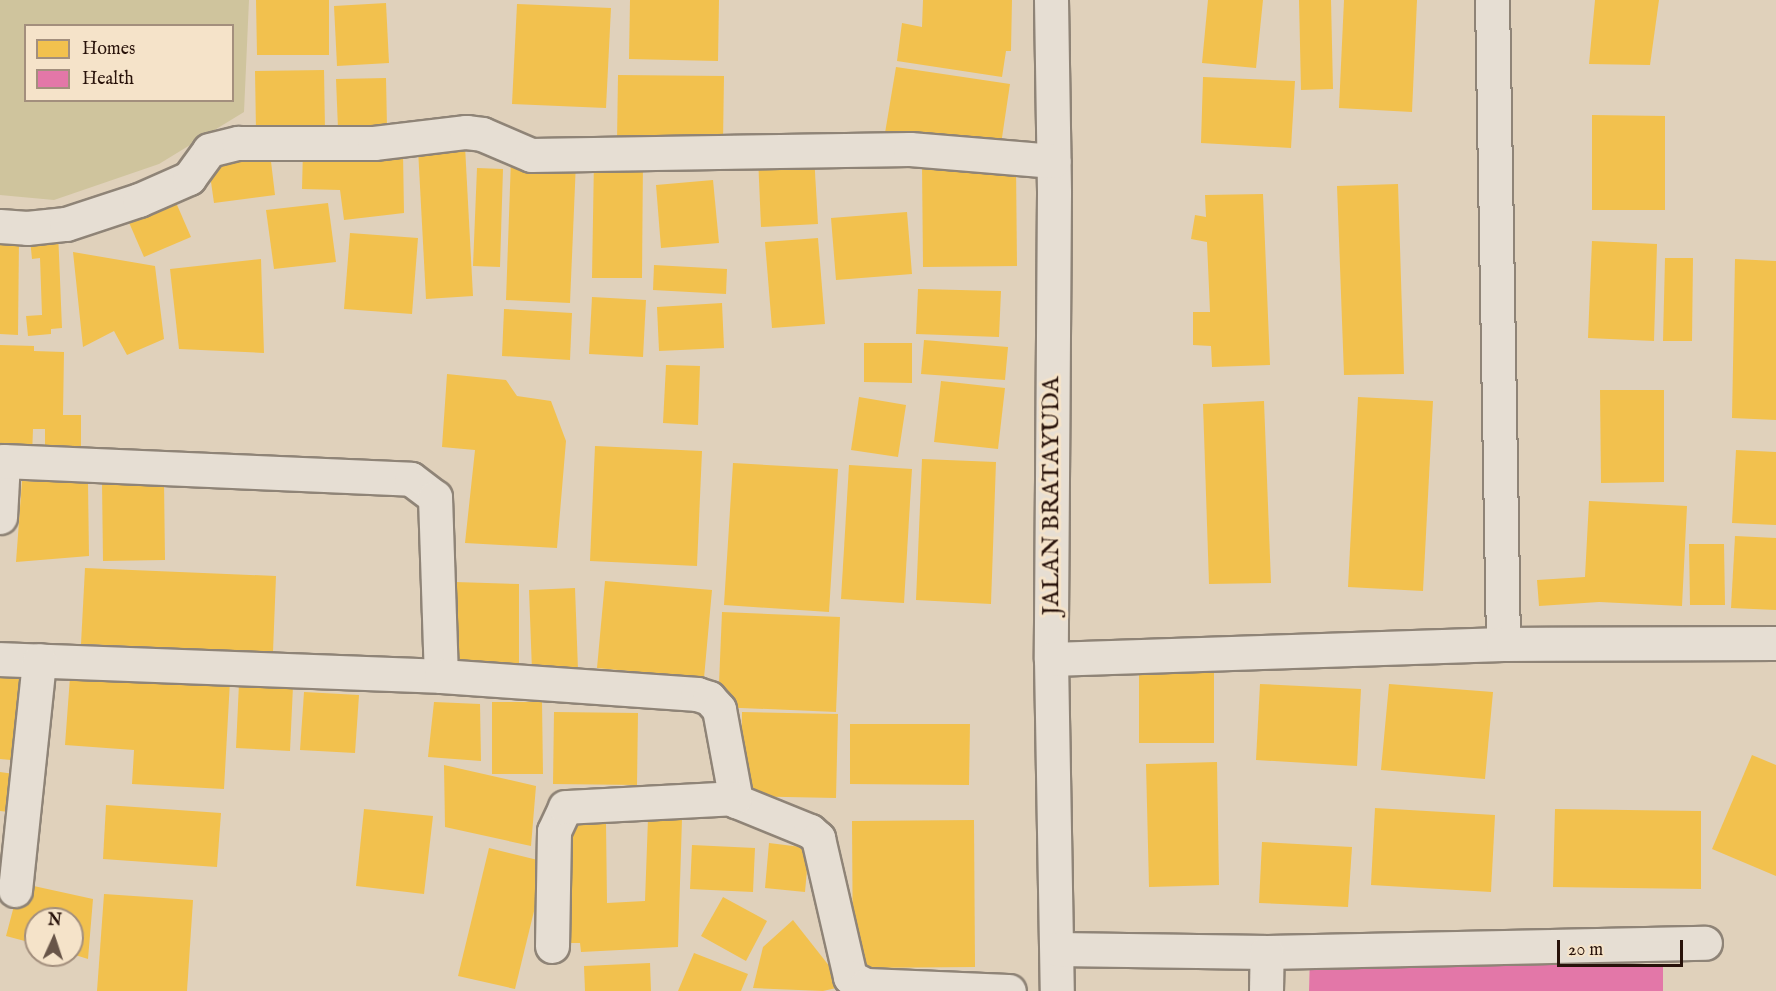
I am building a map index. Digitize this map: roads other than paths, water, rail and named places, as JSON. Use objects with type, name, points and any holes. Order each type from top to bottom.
[{"type":"street","name":"JALAN BRATAYUDA","points":[[1051,0],[1053,161],[1051,659],[1057,991]]},
{"type":"street","points":[[1492,0],[1503,644]]},
{"type":"street","points":[[0,226],[27,228],[66,224],[139,200],[189,178],[210,150],[238,143],[374,143],[466,132],[482,134],[531,154],[910,149],[1053,161]]},
{"type":"street","points":[[0,518],[1,461],[398,477],[420,483],[435,497],[441,676]]},
{"type":"street","points":[[1051,659],[1503,644],[1776,643]]},
{"type":"street","points":[[0,659],[441,676],[697,694],[709,698],[719,709],[735,798]]},
{"type":"street","points":[[15,890],[39,660]]},
{"type":"street","points":[[552,946],[554,831],[565,807],[735,798],[810,831],[818,838],[850,977],[855,982],[1009,991]]},
{"type":"street","points":[[1057,949],[1267,952],[1705,943]]},
{"type":"street","points":[[1266,991],[1267,952]]}]
